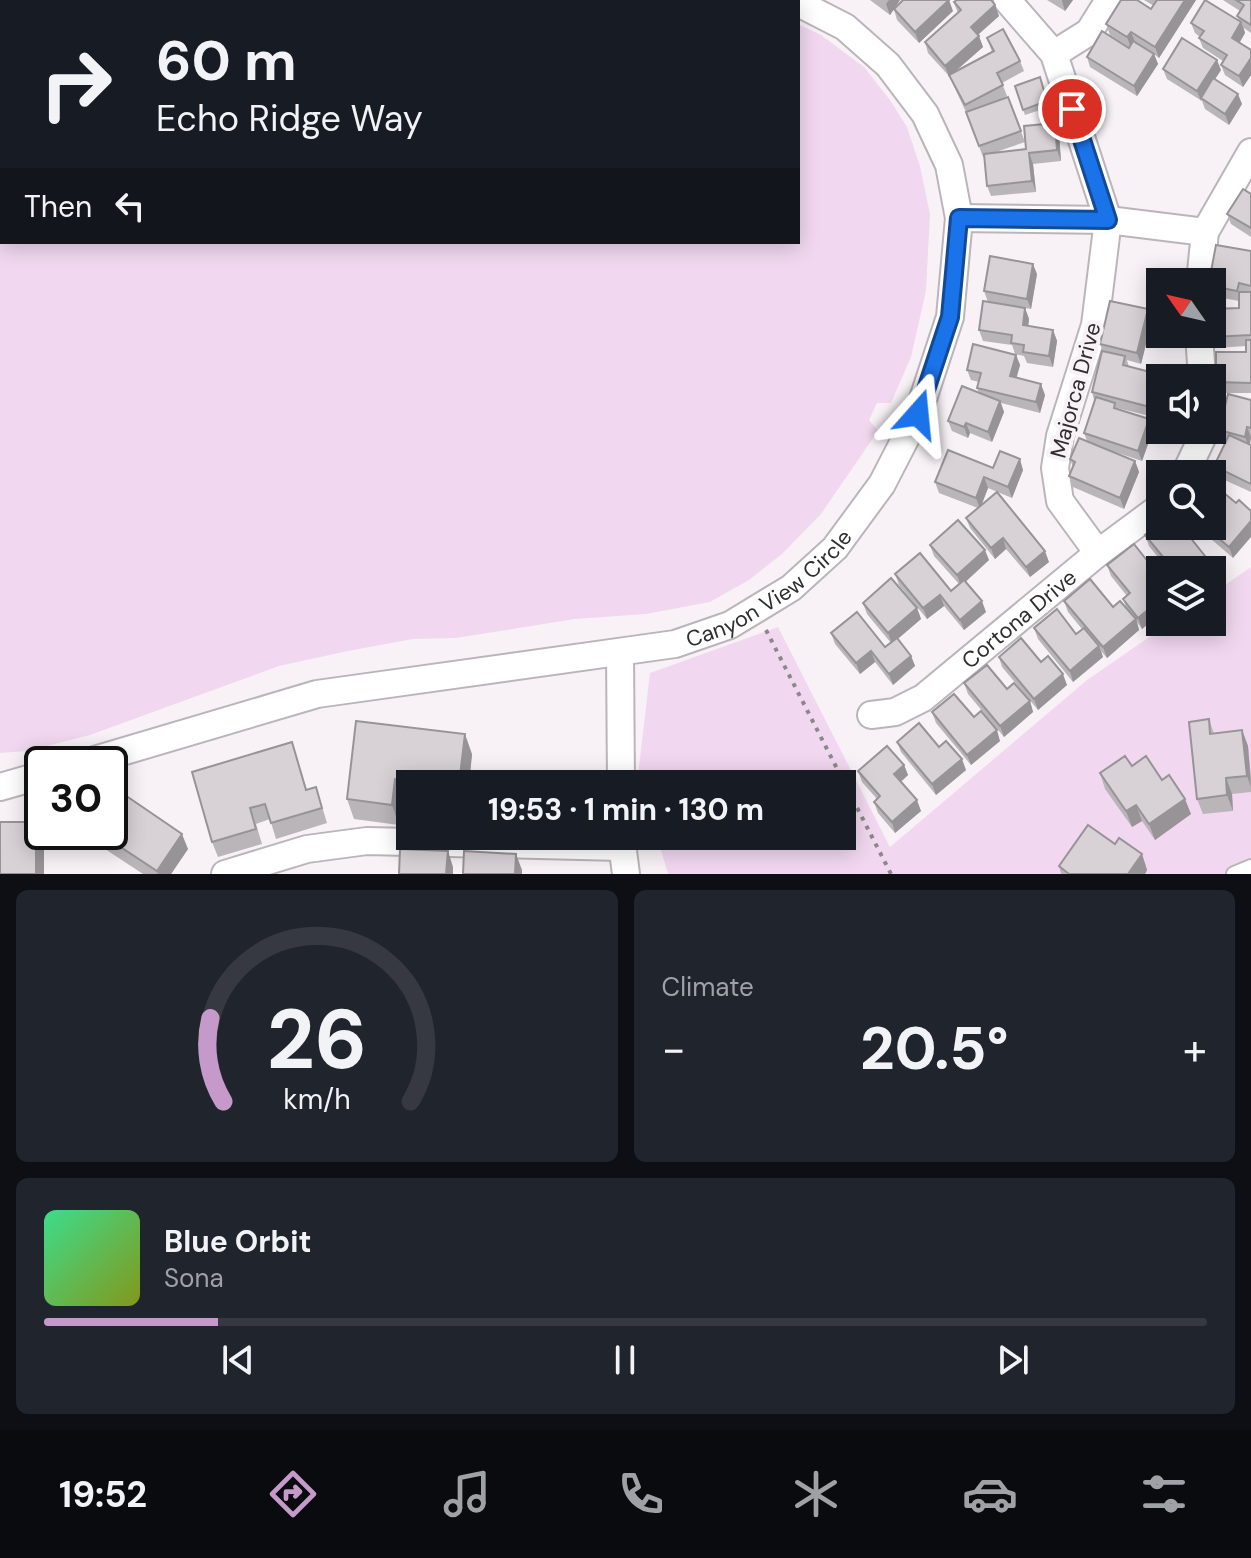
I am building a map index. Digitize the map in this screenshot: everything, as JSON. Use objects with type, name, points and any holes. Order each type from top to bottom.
[{"type":"street","name":"Majorca Drive","points":[[1007,0],[1054,54],[1108,220],[1095,325],[1060,436],[1055,468],[1060,501],[1098,553]]},
{"type":"street","points":[[1054,54],[1089,32],[1109,0]]},
{"type":"street","name":"Canyon View Circle","points":[[128,750],[317,694],[675,644],[730,625],[756,610],[791,588],[835,548],[882,484],[918,414],[950,317],[959,218],[949,165],[925,114],[888,65],[845,27],[800,4]]},
{"type":"street","points":[[1201,268],[1205,232],[1251,152]]},
{"type":"street","points":[[959,218],[1108,220],[1205,232]]},
{"type":"street","name":"Cortona Drive","points":[[871,715],[895,712],[923,698],[1098,553],[1146,517]]},
{"type":"street","points":[[620,652],[621,770]]},
{"type":"street","points":[[0,787],[24,780]]},
{"type":"street","points":[[225,874],[277,866],[307,849],[367,841],[396,841]]},
{"type":"street","points":[[622,850],[626,874]]},
{"type":"lane","points":[[1234,874],[1251,867]]},
{"type":"path","points":[[756,610],[891,874]]},
{"type":"shaded area","points":[[800,25],[821,35],[864,67],[890,100],[907,127],[920,166],[930,214],[926,291],[911,357],[891,403],[877,403],[869,420],[878,431],[821,514],[782,554],[749,580],[710,602],[646,614],[575,619],[456,638],[413,639],[279,666],[90,735],[47,746],[24,746],[24,751],[0,753],[0,244],[800,244]]},
{"type":"shaded area","points":[[1251,567],[1251,874],[668,874],[661,850],[856,850],[856,780],[890,847],[1087,680],[1151,636],[1226,636],[1226,584]]},
{"type":"shaded area","points":[[778,627],[851,770],[639,770],[650,673]]},
{"type":"building","points":[[903,0],[949,0],[915,32],[894,9]]},
{"type":"building","points":[[991,0],[995,5],[971,27],[979,36],[945,66],[925,42],[961,10],[954,2]]},
{"type":"building","points":[[1121,0],[1137,0],[1151,9],[1157,0],[1185,0],[1155,47],[1131,32],[1127,37],[1106,24]]},
{"type":"building","points":[[1205,0],[1241,22],[1232,38],[1251,50],[1251,58],[1239,76],[1221,65],[1227,55],[1199,38],[1204,31],[1191,23]]},
{"type":"building","points":[[1236,0],[1251,0],[1251,25],[1237,16],[1244,5]]},
{"type":"building","points":[[1003,29],[1020,61],[997,73],[1003,85],[965,105],[949,75],[994,51],[987,38]]},
{"type":"building","points":[[1102,31],[1129,48],[1133,41],[1154,54],[1134,86],[1087,57]]},
{"type":"building","points":[[1182,38],[1217,60],[1197,91],[1163,69]]},
{"type":"building","points":[[1040,77],[1047,101],[1023,110],[1015,86]]},
{"type":"building","points":[[1213,78],[1238,94],[1225,114],[1201,98]]},
{"type":"building","points":[[1008,97],[1021,131],[979,146],[966,112]]},
{"type":"building","points":[[1055,123],[1057,150],[1029,153],[1032,181],[987,186],[984,154],[1026,149],[1024,126]]},
{"type":"building","points":[[1243,189],[1251,194],[1251,228],[1227,214]]},
{"type":"building","points":[[1216,245],[1251,251],[1251,286],[1239,283],[1237,291],[1226,289],[1226,268],[1212,268]]},
{"type":"building","points":[[990,256],[1033,264],[1027,299],[984,291]]},
{"type":"building","points":[[1239,292],[1251,292],[1251,335],[1226,336],[1226,308],[1239,308]]},
{"type":"building","points":[[983,301],[1025,308],[1023,325],[1053,330],[1049,356],[1023,352],[1024,345],[1011,343],[1012,335],[979,330]]},
{"type":"building","points":[[1110,301],[1146,309],[1137,353],[1100,344]]},
{"type":"building","points":[[1246,340],[1251,340],[1251,383],[1226,382],[1226,364],[1216,364],[1216,352],[1246,352]]},
{"type":"building","points":[[973,344],[1016,355],[1010,376],[1041,384],[1036,402],[977,388],[981,373],[967,370]]},
{"type":"building","points":[[1102,351],[1125,356],[1123,365],[1146,371],[1146,406],[1092,392]]},
{"type":"building","points":[[962,386],[1000,401],[988,432],[966,423],[964,427],[948,421]]},
{"type":"building","points":[[1228,394],[1251,400],[1251,428],[1247,427],[1245,437],[1226,432]]},
{"type":"building","points":[[1096,397],[1115,403],[1114,408],[1146,418],[1138,451],[1084,433]]},
{"type":"building","points":[[1229,435],[1251,445],[1251,484],[1226,472],[1226,460],[1217,460]]},
{"type":"building","points":[[1079,438],[1135,461],[1120,498],[1069,476],[1075,462],[1070,459]]},
{"type":"building","points":[[948,450],[993,468],[1000,451],[1020,459],[1008,487],[984,477],[976,498],[935,482]]},
{"type":"building","points":[[997,492],[1045,551],[1026,567],[1003,538],[991,548],[966,518]]},
{"type":"building","points":[[1226,495],[1236,503],[1239,500],[1251,511],[1251,521],[1229,547],[1221,540],[1226,540]]},
{"type":"building","points":[[958,520],[985,550],[957,575],[930,545]]},
{"type":"building","points":[[1149,540],[1192,540],[1205,556],[1162,556]]},
{"type":"building","points":[[1134,544],[1146,559],[1146,611],[1138,618],[1123,599],[1130,593],[1107,565]]},
{"type":"building","points":[[920,553],[951,591],[964,580],[982,601],[960,620],[940,595],[923,608],[895,574]]},
{"type":"building","points":[[891,578],[917,608],[888,633],[863,603]]},
{"type":"building","points":[[1090,579],[1113,607],[1120,601],[1136,619],[1103,647],[1064,601]]},
{"type":"building","points":[[1057,609],[1076,634],[1084,628],[1099,646],[1070,671],[1034,628]]},
{"type":"building","points":[[857,612],[885,647],[897,638],[911,656],[889,674],[871,651],[856,663],[831,633]]},
{"type":"building","points":[[1021,638],[1041,662],[1048,656],[1063,674],[1034,699],[999,657]]},
{"type":"building","points":[[987,665],[1007,689],[1014,683],[1030,701],[1000,726],[964,683]]},
{"type":"building","points":[[954,694],[974,717],[981,711],[997,730],[967,755],[932,712]]},
{"type":"building","points":[[1209,719],[1210,734],[1242,730],[1247,776],[1226,778],[1227,795],[1197,799],[1189,722]]},
{"type":"building","points":[[356,721],[465,734],[461,770],[396,770],[392,805],[347,799]]},
{"type":"building","points":[[919,723],[939,747],[946,741],[962,759],[932,784],[897,742]]},
{"type":"building","points":[[292,742],[306,790],[316,787],[322,808],[271,823],[265,804],[250,808],[256,829],[212,842],[192,772]]},
{"type":"building","points":[[887,746],[904,765],[894,774],[917,800],[892,822],[874,802],[880,796],[858,771]]},
{"type":"building","points":[[1125,756],[1132,766],[1146,756],[1162,780],[1169,775],[1185,799],[1149,824],[1136,805],[1126,811],[1100,773]]},
{"type":"building","points":[[128,797],[182,834],[157,871],[125,850],[128,850]]},
{"type":"building","points":[[0,822],[24,822],[24,850],[36,850],[36,874],[0,874]]},
{"type":"building","points":[[1088,825],[1115,844],[1119,838],[1142,854],[1128,874],[1069,874],[1059,866]]},
{"type":"building","points":[[400,850],[448,851],[446,874],[399,874]]},
{"type":"building","points":[[464,851],[516,854],[515,874],[463,874]]},
{"type":"route","points":[[918,414],[950,317],[959,218],[1108,220],[1072,109]]}]
